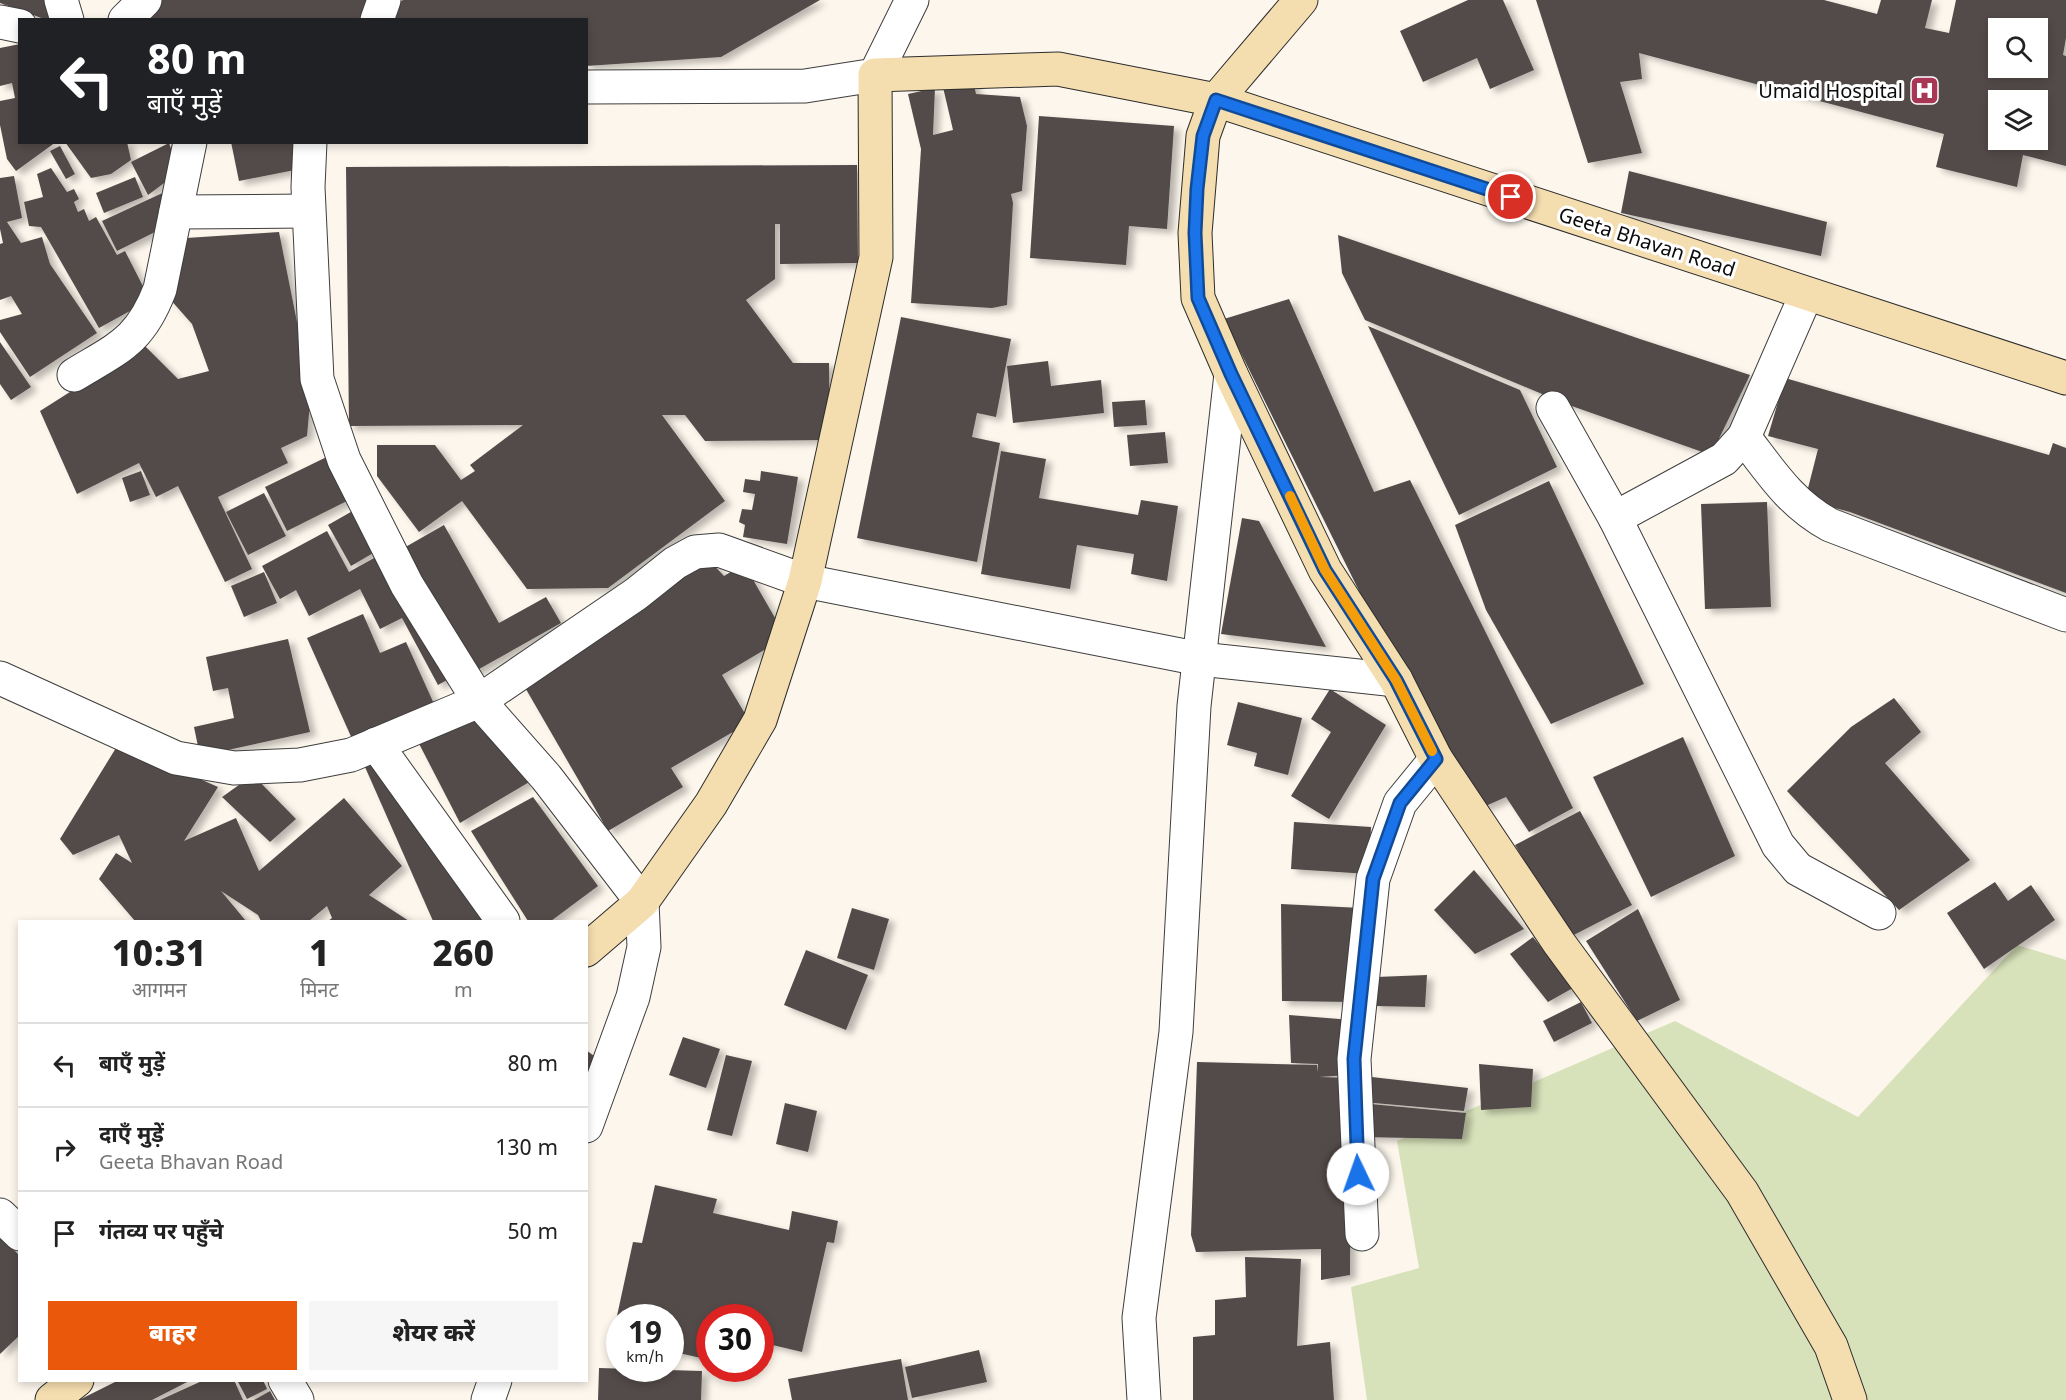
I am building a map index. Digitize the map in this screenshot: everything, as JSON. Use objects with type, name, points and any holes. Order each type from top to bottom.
[{"type":"main road","points":[[1301,0],[1216,100],[1203,136],[1195,233],[1198,298],[1231,374],[1325,570],[1396,680],[1436,759],[1559,943],[1742,1191],[1831,1346],[1850,1400]]},
{"type":"main road","name":"Geeta Bhavan Road","points":[[874,75],[1058,69],[1216,100],[1806,295],[2066,378]]},
{"type":"main road","points":[[588,948],[642,902],[711,804],[760,720],[806,581],[876,257],[874,75]]},
{"type":"main road","points":[[51,1400],[74,1382]]},
{"type":"street","points":[[61,0],[66,18]]},
{"type":"street","points":[[127,18],[145,0]]},
{"type":"street","points":[[378,18],[384,0]]},
{"type":"street","points":[[588,87],[805,86],[874,75],[912,0]]},
{"type":"street","points":[[0,22],[18,26]]},
{"type":"street","points":[[74,375],[124,344],[141,330],[160,289],[190,144]]},
{"type":"street","points":[[310,144],[308,211],[317,379],[344,460],[408,585],[479,701],[546,777],[642,902],[644,947],[633,997],[588,1121]]},
{"type":"street","points":[[176,212],[308,211]]},
{"type":"street","points":[[1615,518],[1724,459],[1744,437],[1806,295]]},
{"type":"street","points":[[1144,1400],[1139,1318],[1176,1032],[1194,706],[1231,374]]},
{"type":"street","points":[[1553,408],[1615,518],[1778,845],[1798,869],[1879,913]]},
{"type":"street","points":[[1744,437],[1785,490],[1814,516],[1830,525],[2066,615]]},
{"type":"street","points":[[0,678],[176,758],[234,768],[300,765],[351,755],[479,701],[636,594],[675,563],[695,552],[719,550],[806,581],[1200,659],[1396,680]]},
{"type":"street","points":[[376,744],[502,920]]},
{"type":"street","points":[[1362,1234],[1354,1059],[1373,879],[1400,803],[1436,759]]},
{"type":"street","points":[[0,1215],[18,1232]]},
{"type":"street","points":[[286,1382],[297,1400]]},
{"type":"street","points":[[488,1400],[494,1382]]},
{"type":"green space","points":[[2017,945],[2066,960],[2066,1400],[1367,1400],[1351,1287],[1419,1268],[1397,1141],[1675,1021],[1858,1117]]},
{"type":"building","points":[[0,0],[52,0],[57,18],[41,18],[0,3]]},
{"type":"building","points":[[150,0],[372,0],[365,18],[142,18]]},
{"type":"building","points":[[403,0],[820,0],[721,57],[588,66],[588,18],[394,18],[393,6]]},
{"type":"building","points":[[1468,0],[1503,0],[1534,70],[1490,89],[1477,58],[1423,82],[1400,31]]},
{"type":"building","name":"Umaid Hospital","points":[[1536,0],[1824,0],[1877,14],[1881,0],[1932,0],[1925,28],[1949,33],[1956,0],[2066,0],[2066,38],[2063,55],[2066,56],[2066,166],[2023,155],[2017,187],[1936,167],[1944,134],[1639,53],[1642,79],[1620,82],[1642,153],[1588,163]]},
{"type":"building","points":[[18,44],[18,144],[53,144],[16,171],[7,159],[0,125],[0,101],[15,98],[12,83],[0,86],[0,48]]},
{"type":"building","points":[[972,76],[976,94],[1020,97],[1027,126],[1022,191],[1011,194],[1013,203],[1007,305],[992,308],[911,303],[921,149],[908,94],[935,88],[933,135],[953,130],[942,83]]},
{"type":"building","points":[[1039,116],[1174,126],[1167,229],[1129,226],[1126,265],[1030,258]]},
{"type":"building","points":[[66,144],[127,144],[131,160],[111,174],[91,178]]},
{"type":"building","points":[[169,144],[179,172],[148,195],[131,162]]},
{"type":"building","points":[[231,144],[295,144],[300,169],[239,181]]},
{"type":"building","points":[[60,146],[75,174],[66,179],[50,151]]},
{"type":"building","points":[[857,165],[858,263],[780,264],[780,224],[775,224],[775,279],[746,300],[793,363],[829,363],[830,440],[705,441],[685,415],[662,415],[725,501],[608,588],[527,589],[462,501],[419,532],[377,476],[377,445],[435,445],[461,480],[475,471],[470,465],[523,425],[349,426],[346,167]]},
{"type":"building","points":[[51,168],[67,192],[74,189],[79,199],[74,202],[78,212],[84,209],[89,221],[96,217],[117,255],[125,251],[150,300],[99,328],[41,227],[29,226],[24,202],[43,197],[37,174]]},
{"type":"building","points":[[1629,171],[1827,222],[1821,256],[1621,213]]},
{"type":"building","points":[[14,176],[22,218],[7,222],[21,243],[42,237],[50,264],[97,333],[30,377],[0,332],[0,320],[22,314],[11,296],[0,300],[0,244],[3,243],[0,229],[0,178]]},
{"type":"building","points":[[135,177],[143,197],[104,213],[96,193]]},
{"type":"building","points":[[171,189],[159,230],[117,251],[102,221]]},
{"type":"building","points":[[279,232],[304,357],[310,403],[307,436],[281,448],[288,463],[218,497],[252,569],[225,582],[178,486],[156,497],[139,463],[77,494],[40,411],[144,345],[178,379],[209,371],[192,324],[169,298],[186,238]]},
{"type":"building","points":[[1338,235],[1750,375],[1711,455],[1566,404],[1365,320],[1342,273]]},
{"type":"building","points":[[1289,299],[1374,492],[1410,480],[1573,808],[1529,832],[1506,797],[1481,808],[1378,629],[1224,319]]},
{"type":"building","points":[[901,317],[1011,339],[996,417],[977,413],[972,437],[1000,443],[977,562],[857,538]]},
{"type":"building","points":[[1368,326],[1520,390],[1557,467],[1459,515]]},
{"type":"building","points":[[0,342],[31,387],[11,400],[0,384]]},
{"type":"building","points":[[1048,361],[1051,386],[1101,380],[1104,413],[1013,423],[1007,366]]},
{"type":"building","points":[[1785,378],[2049,455],[2053,443],[2066,448],[2066,593],[1850,512],[1805,500],[1818,449],[1768,436]]},
{"type":"building","points":[[1145,400],[1147,425],[1114,427],[1112,402]]},
{"type":"building","points":[[1165,432],[1168,463],[1130,466],[1127,435]]},
{"type":"building","points":[[339,451],[361,494],[287,531],[265,487]]},
{"type":"building","points":[[1001,451],[1046,459],[1039,498],[1138,515],[1141,500],[1178,506],[1167,581],[1131,574],[1134,554],[1077,545],[1070,589],[981,574]]},
{"type":"building","points":[[141,471],[150,495],[130,502],[122,478]]},
{"type":"building","points":[[761,471],[798,477],[787,544],[743,537],[745,525],[739,522],[742,509],[752,510],[755,494],[743,492],[745,479],[760,481]]},
{"type":"building","points":[[1549,481],[1644,684],[1551,724],[1486,610],[1455,525]]},
{"type":"building","points":[[264,493],[286,536],[248,555],[226,512]]},
{"type":"building","points":[[1767,502],[1771,607],[1705,609],[1701,504]]},
{"type":"building","points":[[356,509],[380,549],[351,566],[328,525]]},
{"type":"building","points":[[1242,518],[1259,521],[1326,647],[1221,634]]},
{"type":"building","points":[[444,525],[499,623],[546,597],[561,623],[472,673],[402,549]]},
{"type":"building","points":[[327,531],[349,572],[383,553],[456,675],[438,685],[402,618],[380,629],[360,589],[309,616],[296,590],[280,599],[262,566]]},
{"type":"building","points":[[709,560],[724,576],[744,564],[786,637],[722,675],[750,722],[671,768],[683,787],[608,831],[523,684]]},
{"type":"building","points":[[264,572],[277,603],[244,617],[231,586]]},
{"type":"building","points":[[363,614],[380,653],[406,642],[435,706],[353,741],[307,638]]},
{"type":"building","points":[[288,639],[310,732],[200,756],[194,727],[234,718],[228,688],[213,691],[206,657]]},
{"type":"building","points":[[1330,689],[1386,725],[1329,819],[1291,796],[1331,732],[1311,719]]},
{"type":"building","points":[[1894,698],[1921,732],[1885,763],[1970,860],[1899,910],[1787,791],[1851,727]]},
{"type":"building","points":[[1238,702],[1302,718],[1288,775],[1254,766],[1257,753],[1227,745]]},
{"type":"building","points":[[480,714],[531,781],[460,823],[414,734]]},
{"type":"building","points":[[1683,737],[1735,856],[1651,897],[1593,777]]},
{"type":"building","points":[[119,743],[218,787],[184,841],[236,818],[259,871],[344,798],[402,866],[369,895],[407,920],[329,920],[332,918],[327,906],[310,920],[260,920],[258,915],[221,891],[245,920],[134,920],[99,879],[116,853],[132,863],[119,835],[73,855],[60,839]]},
{"type":"building","points":[[377,762],[485,920],[433,920],[365,767]]},
{"type":"building","points":[[253,775],[296,819],[270,842],[222,797]]},
{"type":"building","points":[[533,797],[598,886],[552,920],[527,920],[471,831]]},
{"type":"building","points":[[1580,811],[1632,905],[1568,938],[1515,845]]},
{"type":"building","points":[[1294,822],[1371,827],[1369,874],[1291,869]]},
{"type":"building","points":[[1474,870],[1524,929],[1475,954],[1434,910]]},
{"type":"building","points":[[1995,882],[2008,901],[2031,885],[2055,920],[1984,969],[1947,913]]},
{"type":"building","points":[[1281,904],[1361,908],[1353,1002],[1282,1001]]},
{"type":"building","points":[[852,908],[889,919],[874,970],[837,958]]},
{"type":"building","points":[[1638,909],[1680,1000],[1637,1021],[1586,941]]},
{"type":"building","points":[[1533,937],[1573,988],[1548,1002],[1510,954]]},
{"type":"building","points":[[806,950],[868,975],[846,1030],[784,1005]]},
{"type":"building","points":[[1427,975],[1425,1007],[1373,1006],[1376,977]]},
{"type":"building","points":[[1581,1002],[1592,1023],[1554,1042],[1543,1021]]},
{"type":"building","points":[[1289,1015],[1352,1020],[1348,1075],[1319,1077],[1351,1078],[1350,1275],[1321,1280],[1321,1249],[1196,1252],[1191,1235],[1197,1062],[1317,1065],[1318,1072],[1318,1064],[1291,1063]]},
{"type":"building","points":[[683,1037],[720,1049],[706,1088],[669,1075]]},
{"type":"building","points":[[588,1052],[598,1059],[588,1072]]},
{"type":"building","points":[[726,1055],[752,1061],[732,1136],[707,1130]]},
{"type":"building","points":[[1479,1064],[1533,1069],[1531,1107],[1481,1110]]},
{"type":"building","points":[[1363,1076],[1468,1088],[1464,1111],[1363,1102]]},
{"type":"building","points":[[785,1103],[817,1111],[808,1152],[776,1144]]},
{"type":"building","points":[[1360,1103],[1466,1113],[1462,1139],[1362,1137]]},
{"type":"building","points":[[655,1185],[717,1199],[713,1213],[789,1230],[792,1211],[838,1221],[834,1243],[827,1242],[802,1352],[774,1345],[774,1304],[696,1304],[696,1357],[684,1354],[684,1304],[620,1304],[633,1242],[642,1243]]},
{"type":"building","points":[[0,1236],[18,1254],[18,1337],[0,1354]]},
{"type":"building","points":[[1245,1257],[1301,1259],[1297,1346],[1330,1342],[1334,1400],[1193,1400],[1193,1337],[1215,1335],[1215,1300],[1246,1297]]},
{"type":"building","points":[[979,1350],[987,1382],[912,1398],[905,1367]]},
{"type":"building","points":[[901,1359],[908,1400],[792,1400],[788,1379]]},
{"type":"building","points":[[599,1368],[606,1368],[606,1382],[684,1382],[684,1370],[696,1371],[696,1382],[702,1382],[701,1400],[598,1400]]},
{"type":"building","points":[[115,1382],[187,1382],[152,1400],[79,1400]]},
{"type":"building","points":[[200,1382],[235,1382],[243,1400],[160,1400]]},
{"type":"building","points":[[238,1382],[264,1382],[267,1389],[247,1399]]},
{"type":"building","points":[[270,1391],[275,1400],[254,1400]]},
{"type":"slow traffic","points":[[1290,496],[1325,570],[1396,680],[1432,751]]},
{"type":"place","name":"Umaid Hospital","points":[[1924,91]]},
{"type":"route","points":[[1358,1174],[1354,1113],[1354,1059],[1362,1002],[1373,879],[1400,803],[1436,759],[1396,680],[1325,570],[1231,374],[1198,298],[1195,233],[1203,136],[1216,100],[1511,197]]}]
